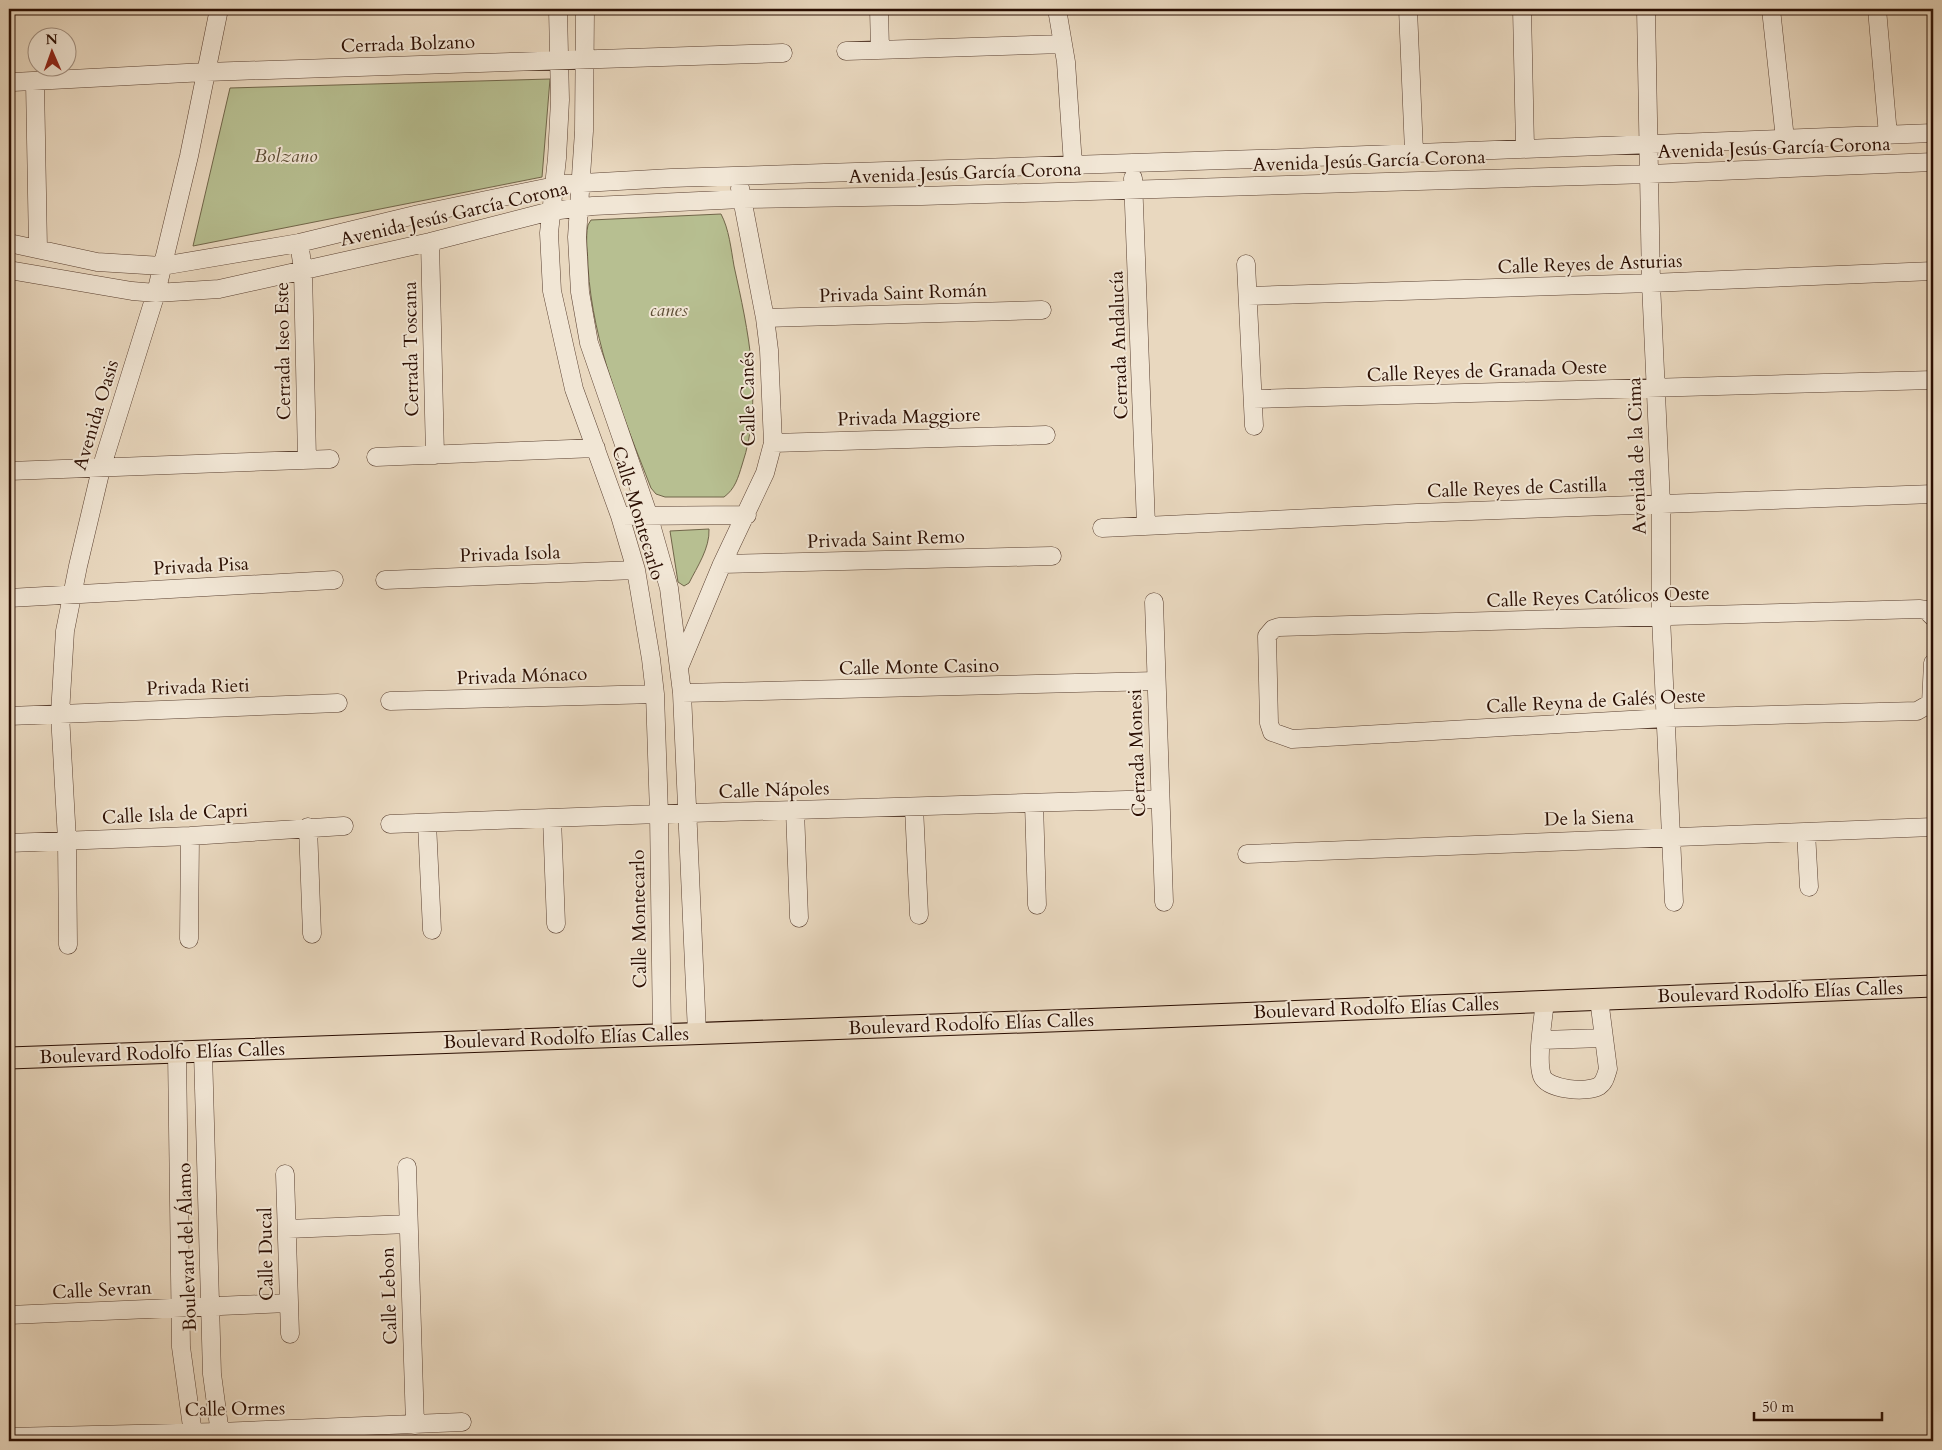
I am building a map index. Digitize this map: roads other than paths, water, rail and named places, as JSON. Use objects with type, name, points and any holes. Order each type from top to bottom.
[{"type":"main road","name":"Boulevard Rodolfo Elías Calles","points":[[9,1058],[1933,986]]},
{"type":"street","name":"Avenida Oasis","points":[[68,945],[67,840],[60,714],[62,654],[71,595],[101,469],[156,293],[189,156],[218,9]]},
{"type":"street","name":"Calle Montecarlo","points":[[558,9],[557,158],[549,233],[552,291],[574,389],[620,516],[636,570],[655,694],[659,814],[662,1035]]},
{"type":"street","name":"Calle Montecarlo","points":[[585,9],[585,60],[577,266],[590,343],[648,514],[669,588],[682,693],[697,1032]]},
{"type":"street","points":[[879,9],[880,50]]},
{"type":"street","points":[[1057,9],[1068,87],[1073,165]]},
{"type":"street","points":[[1408,9],[1414,152]]},
{"type":"street","points":[[1522,9],[1526,147]]},
{"type":"street","name":"Avenida de la Cima","points":[[1646,9],[1651,284],[1661,504],[1665,718],[1674,902]]},
{"type":"street","points":[[1771,9],[1785,139]]},
{"type":"street","points":[[1878,9],[1888,135]]},
{"type":"street","points":[[846,51],[1063,44]]},
{"type":"street","name":"Cerrada Bolzano","points":[[13,82],[206,72],[783,53]]},
{"type":"street","points":[[35,82],[38,249]]},
{"type":"street","name":"Avenida Jesús García Corona","points":[[9,243],[97,262],[162,266],[299,243],[419,214],[553,186],[580,183],[1933,133]]},
{"type":"street","name":"Avenida Jesús García Corona","points":[[9,270],[106,288],[156,293],[219,289],[430,242],[550,211],[578,207],[742,199],[1134,190],[1649,174],[1933,162]]},
{"type":"street","name":"Cerrada Andalucía","points":[[1133,163],[1146,525]]},
{"type":"street","name":"Calle Canés","points":[[680,665],[722,564],[765,473],[773,443],[766,318],[739,176]]},
{"type":"street","name":"Cerrada Toscana","points":[[430,242],[435,455]]},
{"type":"street","name":"Cerrada Iseo Este","points":[[299,243],[303,269],[307,460]]},
{"type":"street","points":[[1246,264],[1254,426]]},
{"type":"street","name":"Calle Reyes de Asturias","points":[[1248,296],[1651,284],[1933,271]]},
{"type":"street","name":"Privada Saint Román","points":[[766,318],[1042,310]]},
{"type":"street","name":"Calle Reyes de Granada Oeste","points":[[1253,399],[1933,380]]},
{"type":"street","name":"Privada Maggiore","points":[[773,443],[1046,435]]},
{"type":"street","points":[[376,457],[596,448]]},
{"type":"street","points":[[9,471],[330,459]]},
{"type":"street","name":"Calle Reyes de Castilla","points":[[1102,528],[1933,494]]},
{"type":"street","points":[[620,516],[648,514],[746,514]]},
{"type":"street","name":"Privada Saint Remo","points":[[722,564],[1052,556]]},
{"type":"street","name":"Privada Isola","points":[[385,580],[636,570]]},
{"type":"street","name":"Privada Pisa","points":[[9,598],[334,580]]},
{"type":"street","name":"Cerrada Monesi","points":[[1154,602],[1164,902]]},
{"type":"street","name":"Calle Reyes Católicos Oeste","points":[[1268,723],[1267,636],[1273,628],[1662,617],[1926,613]]},
{"type":"street","name":"Calle Reyna de Galés Oeste","points":[[1268,723],[1272,732],[1292,739],[1665,718],[1917,711],[1931,703],[1933,663]]},
{"type":"street","name":"Calle Monte Casino","points":[[682,693],[1156,681]]},
{"type":"street","name":"Privada Mónaco","points":[[390,701],[655,694]]},
{"type":"street","name":"Privada Rieti","points":[[9,716],[338,703]]},
{"type":"street","name":"Calle Nápoles","points":[[390,824],[1160,799]]},
{"type":"street","points":[[1034,803],[1037,905]]},
{"type":"street","points":[[914,807],[919,915]]},
{"type":"street","points":[[795,810],[799,918]]},
{"type":"street","points":[[552,818],[556,924]]},
{"type":"street","points":[[427,823],[432,930]]},
{"type":"street","name":"Calle Isla de Capri","points":[[9,843],[190,836],[344,826]]},
{"type":"street","points":[[308,827],[312,934]]},
{"type":"street","name":"De la Siena","points":[[1247,854],[1933,827]]},
{"type":"street","points":[[1806,832],[1809,886]]},
{"type":"street","points":[[189,938],[190,836]]},
{"type":"street","points":[[1545,1002],[1542,1075],[1549,1085],[1558,1088],[1591,1088],[1599,1086],[1604,1080],[1608,1069],[1599,999]]},
{"type":"street","points":[[1542,1040],[1604,1038]]},
{"type":"street","name":"Boulevard del Álamo","points":[[177,1052],[182,1355],[193,1436]]},
{"type":"street","name":"Boulevard del Álamo","points":[[203,1052],[212,1374],[220,1437]]},
{"type":"street","name":"Calle Lebon","points":[[407,1167],[415,1425]]},
{"type":"street","name":"Calle Ducal","points":[[285,1174],[290,1334]]},
{"type":"street","points":[[288,1229],[408,1224]]},
{"type":"street","name":"Calle Sevran","points":[[9,1315],[288,1303]]},
{"type":"street","name":"Calle Ormes","points":[[9,1437],[220,1437],[462,1422]]},
{"type":"park label","name":"Bolzano","points":[[286,156]]},
{"type":"park label","name":"canes","points":[[669,310]]}]
